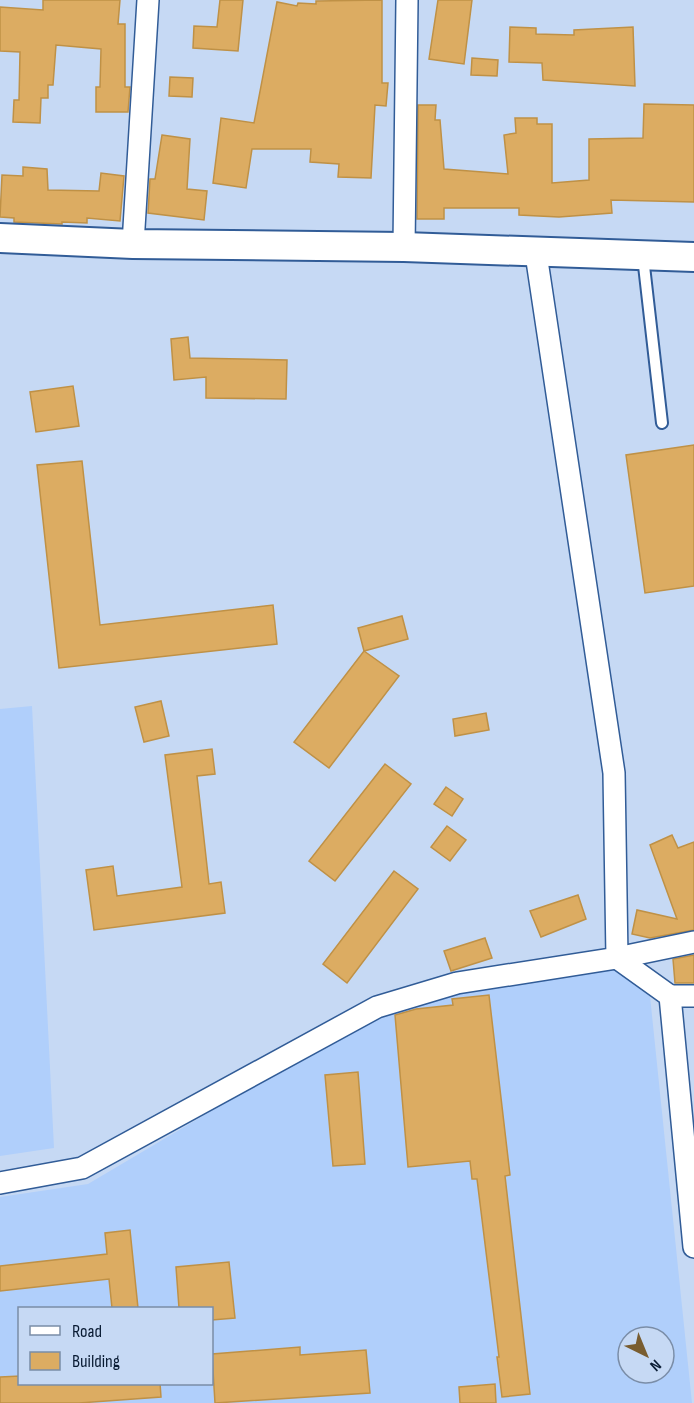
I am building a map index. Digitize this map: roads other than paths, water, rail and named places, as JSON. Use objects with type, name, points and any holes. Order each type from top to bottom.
[{"type":"main road","points":[[0,238],[134,244],[404,247],[536,254],[642,254],[694,258]]},
{"type":"street","points":[[134,244],[148,0]]},
{"type":"street","points":[[404,247],[407,0]]},
{"type":"street","points":[[536,254],[614,772],[617,958]]},
{"type":"street","points":[[0,1183],[82,1168],[377,1007],[457,983],[617,958],[694,942]]},
{"type":"street","points":[[617,958],[670,996],[694,996]]},
{"type":"street","points":[[670,996],[694,1247]]},
{"type":"lane","points":[[642,254],[662,423]]}]
